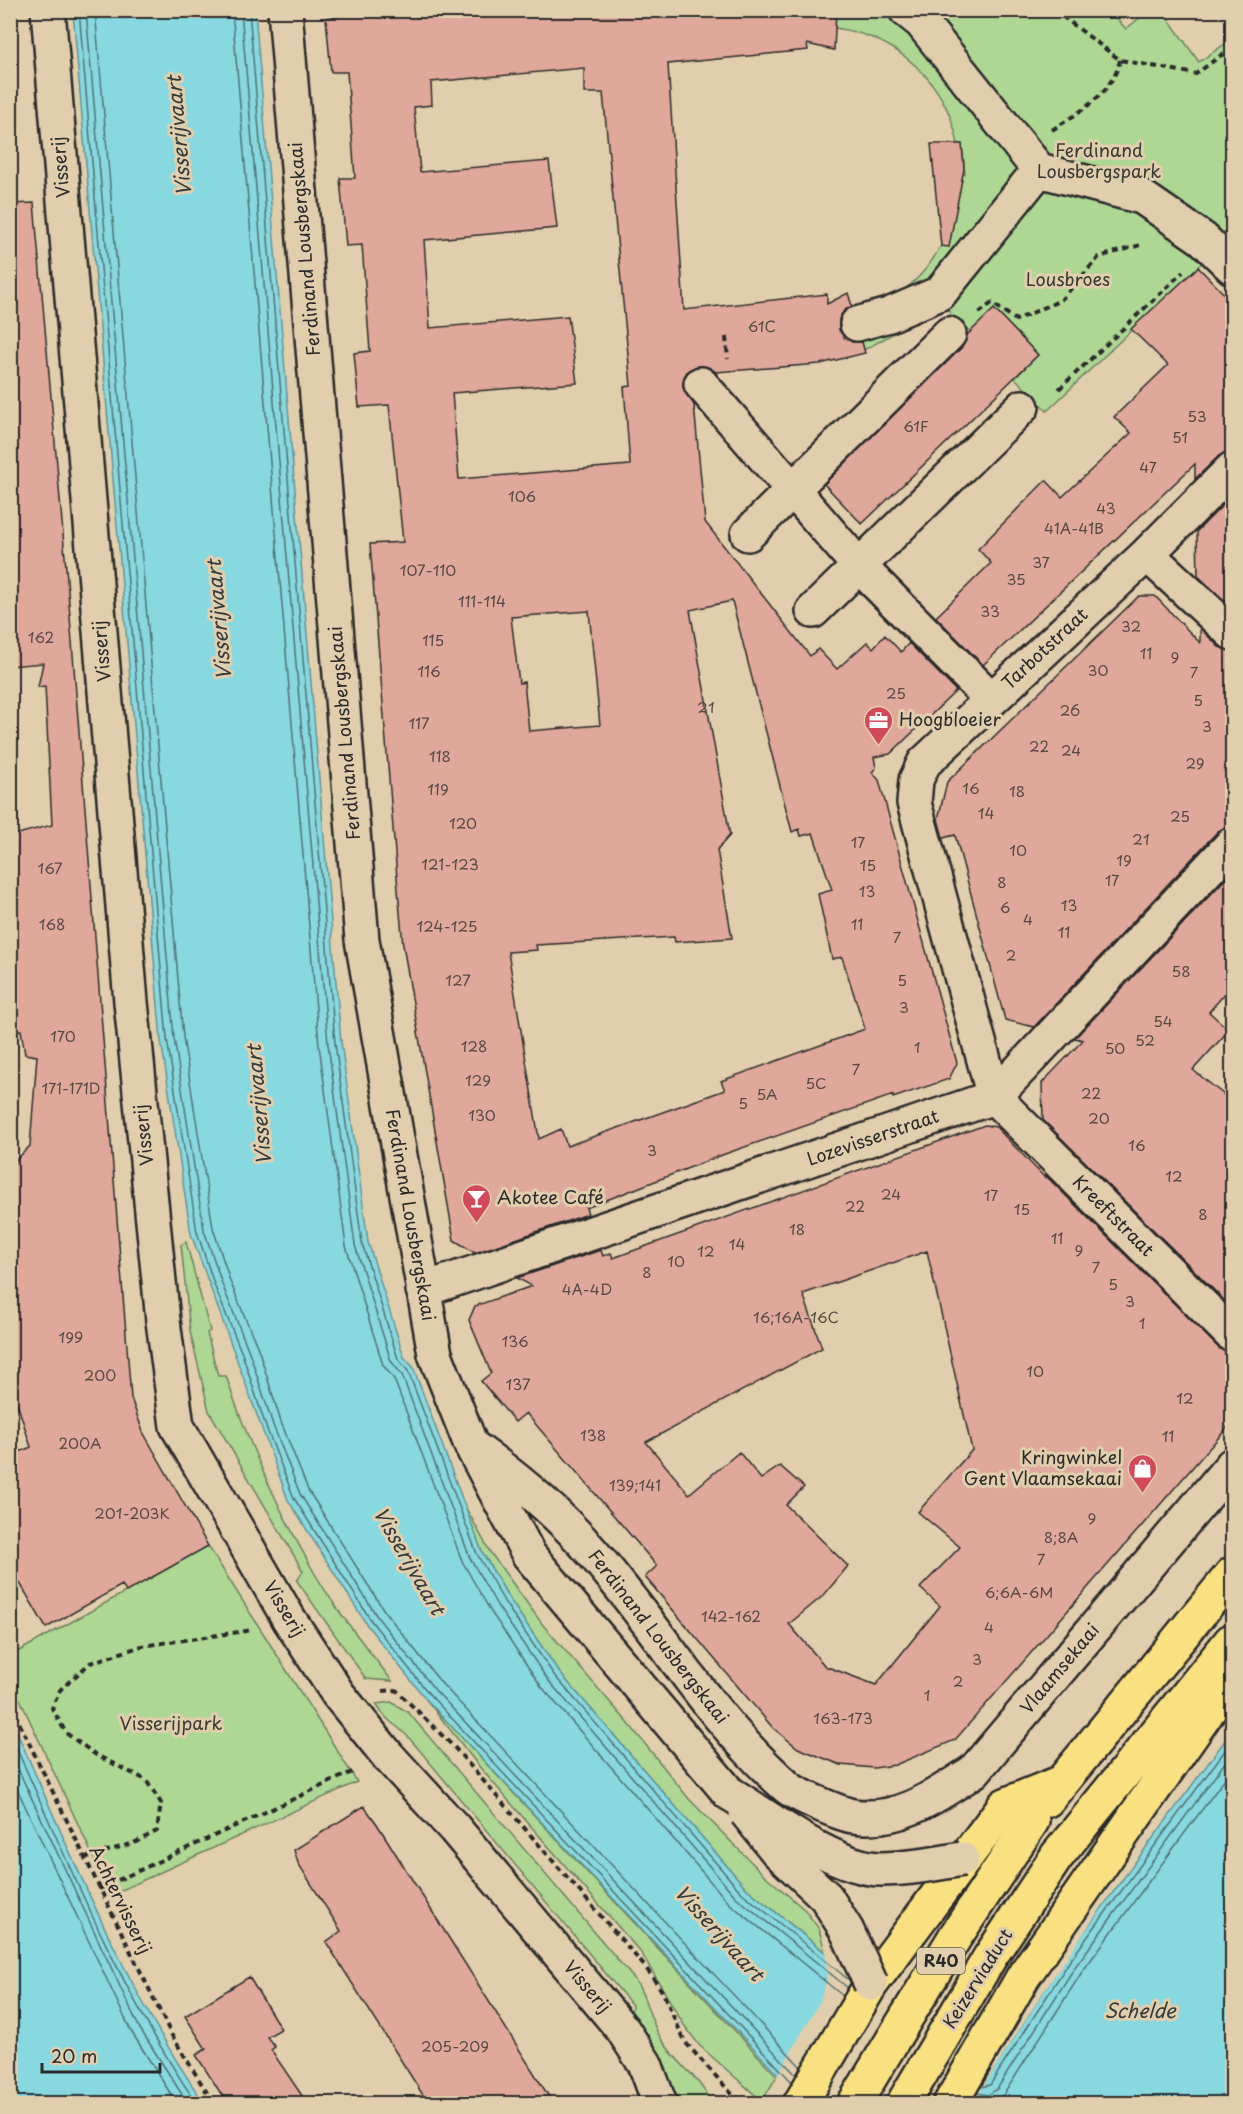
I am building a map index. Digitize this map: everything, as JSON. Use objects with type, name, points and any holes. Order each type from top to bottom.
[{"type":"main road","name":"R40","points":[[854,2103],[955,1937],[1018,1813],[1059,1783],[1233,1574]]},
{"type":"main road","name":"Keizerviaduct","points":[[903,2103],[990,1957],[1057,1856],[1231,1641]]},
{"type":"main road","points":[[950,2103],[1023,1977],[1225,1687],[1231,1641]]},
{"type":"main road","points":[[800,2103],[871,1984],[962,1859],[1018,1813]]},
{"type":"street","name":"Visserij","points":[[48,10],[131,1002],[163,1321],[177,1426],[289,1619],[338,1695],[388,1756],[455,1829],[622,2030],[645,2064],[660,2103]]},
{"type":"street","name":"Ferdinand Lousbergskaai","points":[[285,10],[362,940],[435,1354],[471,1445],[529,1555],[777,1851],[826,1896],[847,1931],[871,1984]]},
{"type":"street","points":[[906,10],[921,22],[1031,160],[1142,197],[1221,257]]},
{"type":"street","points":[[857,324],[889,315],[940,293],[1031,160]]},
{"type":"street","points":[[748,534],[949,334]]},
{"type":"street","points":[[701,384],[858,565],[991,699]]},
{"type":"street","points":[[813,611],[1022,407]]},
{"type":"street","name":"Tarbotstraat","points":[[994,1097],[914,803],[916,780],[924,763],[1147,554],[1233,469]]},
{"type":"street","points":[[1147,554],[1233,633]]},
{"type":"street","name":"Lozevisserstraat","points":[[423,1290],[994,1097],[1233,844]]},
{"type":"street","name":"Kreeftstraat","points":[[994,1097],[1233,1335]]},
{"type":"street","name":"Ferdinand Lousbergskaai","points":[[471,1445],[522,1482],[592,1552],[726,1724],[789,1789],[853,1816]]},
{"type":"street","name":"Vlaamsekaai","points":[[853,1816],[895,1814],[924,1804],[974,1771],[1233,1465]]},
{"type":"street","name":"Ferdinand Lousbergskaai","points":[[729,1792],[831,1856],[851,1864],[879,1869],[925,1866],[962,1859]]},
{"type":"path","points":[[1054,10],[1120,60],[1196,74],[1233,47]]},
{"type":"path","points":[[1031,160],[1117,76],[1120,60]]},
{"type":"path","points":[[1016,320],[1061,300],[1099,257],[1160,240],[1181,225]]},
{"type":"path","points":[[1059,389],[1221,257]]},
{"type":"path","points":[[726,337],[728,360]]},
{"type":"path","points":[[84,1858],[134,1843],[157,1831],[161,1803],[146,1780],[96,1755],[66,1733],[52,1708],[60,1690],[90,1663],[142,1646],[238,1633],[276,1625],[289,1619]]},
{"type":"path","points":[[338,1695],[396,1690],[454,1747],[646,1968],[662,1991],[685,2042],[741,2103]]},
{"type":"path","name":"Achtervisserij","points":[[10,1704],[171,2034],[214,2103]]},
{"type":"path","points":[[99,1889],[296,1796],[388,1756]]},
{"type":"green space","name":"Ferdinand Lousbergspark","points":[[1162,10],[1199,62],[1232,39],[1232,279],[1209,256],[1047,411],[1015,378],[1038,355],[994,309],[971,332],[951,315],[946,304],[864,350],[853,311],[893,297],[921,274],[942,244],[955,210],[961,175],[965,174],[962,144],[958,144],[952,121],[943,101],[930,82],[916,66],[879,41],[835,28],[836,11],[1110,11],[1126,29],[1148,11]]},
{"type":"green space","points":[[186,1242],[210,1331],[207,1333],[218,1376],[226,1376],[243,1424],[264,1472],[286,1520],[319,1581],[392,1681],[366,1679],[297,1581],[303,1571],[209,1411],[190,1331],[181,1245]]},
{"type":"green space","points":[[460,1497],[490,1552],[543,1625],[629,1724],[689,1799],[762,1873],[805,1910],[819,1929],[825,1952],[746,1888],[559,1672],[510,1600],[482,1552]]},
{"type":"green space","name":"Visserijpark","points":[[208,1546],[357,1782],[111,1895],[11,1680],[10,1656]]},
{"type":"green space","points":[[425,1698],[777,2076],[762,2101],[700,2046],[684,2025],[642,1954],[482,1770]]},
{"type":"green space","points":[[391,1702],[408,1712],[635,1980],[662,2040],[695,2078],[711,2103],[673,2103],[631,2024],[632,2005],[411,1740],[385,1716],[376,1704]]},
{"type":"water","points":[[73,11],[255,11],[341,1042],[368,1242],[404,1357],[413,1367],[482,1552],[510,1600],[559,1672],[746,1888],[985,2083],[1064,1959],[1232,1731],[1232,2103],[805,2103],[425,1698],[367,1625],[288,1500],[191,1234],[161,1040]]},
{"type":"water","points":[[11,1719],[76,1867],[123,1964],[148,2012],[204,2103],[16,2103],[11,2094]]},
{"type":"pier","points":[[1232,1728],[1123,1876],[1044,1991],[973,2103],[801,2104],[776,2078],[820,2001],[827,1979],[825,1948],[984,2078],[1061,1957]]},
{"type":"building","points":[[367,10],[416,10],[417,17],[479,10],[836,10],[834,50],[807,44],[808,50],[668,64],[684,310],[827,294],[827,304],[848,293],[852,306],[844,311],[839,319],[839,330],[852,342],[862,342],[865,353],[820,364],[716,372],[708,367],[698,366],[688,370],[684,377],[683,387],[694,405],[705,522],[810,656],[818,649],[837,669],[867,642],[873,648],[885,635],[901,652],[909,643],[956,691],[890,754],[874,757],[876,768],[872,772],[879,780],[957,1063],[949,1079],[893,1098],[893,1095],[722,1155],[586,1208],[588,1214],[475,1253],[454,1240],[403,945],[370,544],[403,542],[389,405],[359,407],[354,353],[370,351],[362,245],[346,246],[340,178],[355,178],[347,72],[331,72],[326,18]],"holes":[[[584,68],[584,93],[603,93],[631,386],[624,387],[630,465],[459,479],[452,393],[577,383],[568,316],[430,328],[424,240],[557,228],[549,161],[420,172],[414,107],[432,105],[431,82]],[[732,601],[792,832],[799,829],[801,836],[813,833],[832,890],[818,894],[832,959],[842,957],[865,1029],[721,1081],[725,1090],[567,1146],[561,1129],[539,1139],[508,952],[537,950],[536,945],[674,937],[675,942],[732,938],[717,850],[730,835],[690,610]],[[589,611],[600,725],[529,731],[524,682],[519,683],[511,617]]]},
{"type":"building","points":[[931,144],[962,144],[964,169],[949,247],[941,246]]},
{"type":"building","points":[[34,203],[68,591],[131,1398],[143,1432],[208,1546],[126,1592],[122,1585],[46,1628],[10,1566],[10,1456],[31,1447],[10,1381],[10,1172],[15,1161],[30,1146],[37,1056],[25,1054],[21,1030],[10,1031],[10,836],[52,825],[45,686],[38,687],[43,663],[10,666],[10,204]]},
{"type":"building","points":[[1198,267],[1233,303],[1233,451],[1219,456],[1195,479],[1195,464],[983,665],[936,617],[991,563],[978,549],[1046,480],[1062,497],[1131,433],[1114,417],[1168,365],[1131,329]]},
{"type":"building","points":[[994,309],[1038,355],[862,524],[824,484],[962,347],[967,335]]},
{"type":"building","points":[[1233,495],[1233,608],[1198,576],[1197,531]]},
{"type":"building","points":[[1139,596],[1155,596],[1200,643],[1200,628],[1219,647],[1233,651],[1233,826],[1218,831],[1034,1027],[1005,1020],[955,835],[943,838],[938,819],[947,782]]},
{"type":"building","points":[[1233,871],[1233,984],[1209,1012],[1229,1030],[1193,1070],[1233,1102],[1233,1309],[1043,1120],[1042,1083],[1083,1040],[1075,1038]]},
{"type":"building","points":[[985,1125],[996,1127],[1219,1348],[1233,1353],[1233,1421],[955,1740],[895,1765],[874,1768],[841,1765],[798,1748],[773,1728],[645,1577],[657,1566],[526,1413],[515,1422],[481,1381],[491,1373],[469,1320],[475,1306],[532,1286],[517,1278],[601,1250],[603,1256],[611,1253],[613,1258]],"holes":[[[927,1251],[972,1450],[918,1512],[960,1547],[920,1588],[940,1606],[876,1685],[825,1666],[789,1624],[824,1595],[848,1566],[786,1505],[804,1487],[780,1466],[761,1479],[739,1452],[689,1494],[646,1442],[822,1348],[803,1294]]]},
{"type":"building","points":[[364,1806],[553,2103],[428,2103],[326,1942],[341,1931],[298,1863],[294,1850]]},
{"type":"building","points":[[249,1977],[281,2029],[267,2037],[275,2047],[271,2050],[307,2103],[227,2103],[196,2055],[206,2049],[185,2016]]},
{"type":"place","name":"Hoogbloeier","points":[[878,746]]},
{"type":"place","name":"Akotee Café","points":[[476,1224]]},
{"type":"place","name":"Kringwinkel Gent Vlaamsekaai","points":[[1143,1494]]},
{"type":"water label","name":"Visserijvaart","points":[[179,136]]},
{"type":"water label","name":"Visserijvaart","points":[[219,620]]},
{"type":"water label","name":"Visserijvaart","points":[[259,1105]]},
{"type":"water label","name":"Visserijvaart","points":[[409,1561]]},
{"type":"water label","name":"Visserijvaart","points":[[719,1933]]},
{"type":"water label","name":"Schelde","points":[[1140,2011]]},
{"type":"park label","name":"Lousbroes","points":[[1068,280]]}]
